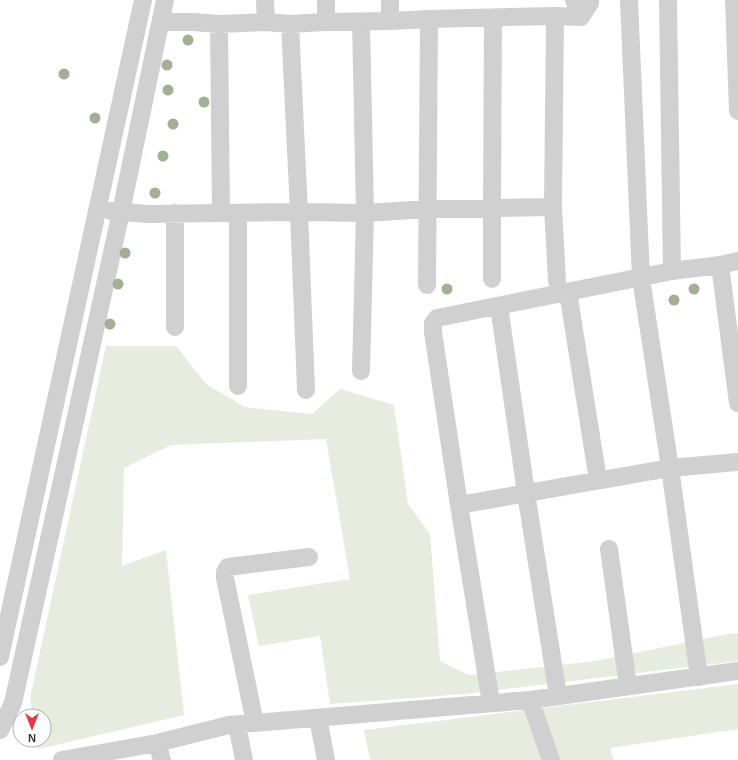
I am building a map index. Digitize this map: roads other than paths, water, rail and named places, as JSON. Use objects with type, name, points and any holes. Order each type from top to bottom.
[{"type":"street","points":[[0,657],[143,0]]},
{"type":"street","points":[[0,730],[13,703],[121,212],[165,0]]},
{"type":"street","points":[[266,0],[266,22]]},
{"type":"street","points":[[326,0],[326,22]]},
{"type":"street","points":[[390,0],[390,21]]},
{"type":"street","points":[[574,0],[581,17]]},
{"type":"street","points":[[581,17],[590,3],[590,0]]},
{"type":"street","points":[[629,0],[640,278],[670,468],[699,677]]},
{"type":"street","points":[[668,0],[672,271]]},
{"type":"street","points":[[734,0],[738,111]]},
{"type":"street","points":[[161,22],[219,24],[266,22],[290,24],[429,19],[555,16],[581,17]]},
{"type":"street","points":[[555,16],[553,207],[562,287],[598,480]]},
{"type":"street","points":[[492,280],[493,18]]},
{"type":"street","points":[[427,285],[429,19]]},
{"type":"street","points":[[361,22],[365,213],[361,371]]},
{"type":"street","points":[[219,24],[238,386]]},
{"type":"street","points":[[290,24],[306,390]]},
{"type":"street","points":[[97,210],[148,214],[299,212],[365,213],[428,209],[553,207]]},
{"type":"street","points":[[175,327],[176,213]]},
{"type":"street","points":[[491,703],[459,505],[433,332],[433,323],[437,318],[499,306],[562,287],[640,278],[672,271],[720,265],[738,261]]},
{"type":"street","points":[[720,265],[738,403]]},
{"type":"street","points":[[499,306],[526,493],[558,696]]},
{"type":"street","points":[[459,505],[670,468],[738,462]]},
{"type":"street","points":[[609,549],[628,686]]},
{"type":"street","points":[[255,723],[225,572],[228,567],[309,557]]},
{"type":"street","points":[[62,760],[157,743],[229,725],[530,700],[738,671]]},
{"type":"street","points":[[530,700],[550,760]]},
{"type":"street","points":[[318,718],[326,760]]},
{"type":"street","points":[[237,725],[244,760]]},
{"type":"street","points":[[157,743],[162,760]]}]
